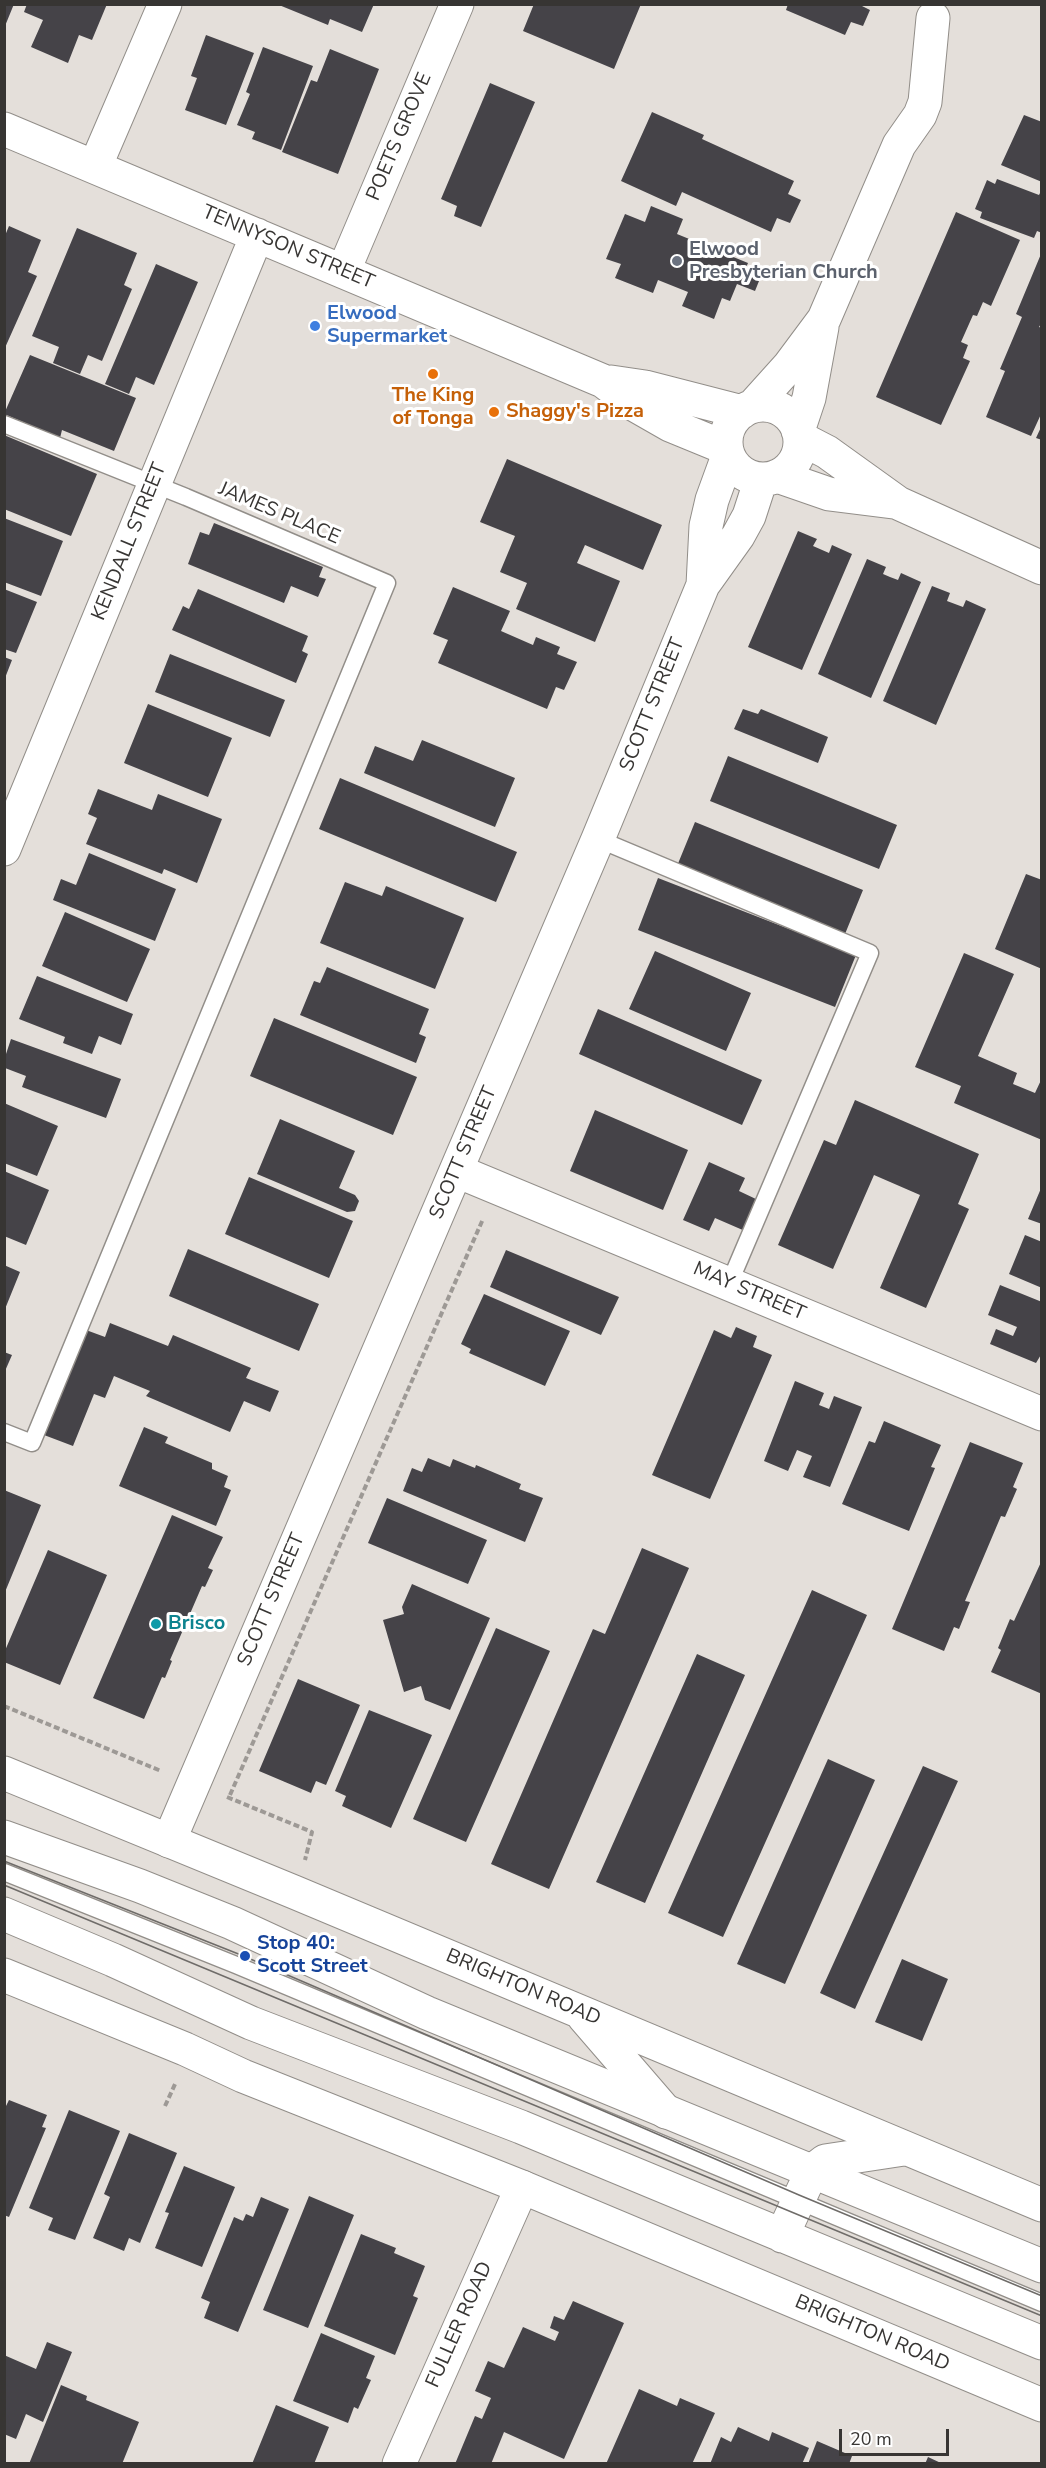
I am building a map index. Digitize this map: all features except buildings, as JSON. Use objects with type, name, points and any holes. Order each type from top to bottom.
[{"type":"main road","points":[[95,167],[165,4]]},
{"type":"main road","name":"POETS GROVE","points":[[344,270],[457,4]]},
{"type":"main road","points":[[703,585],[738,536],[769,478],[790,467],[798,453],[799,434],[809,398],[824,319],[899,145],[924,106],[936,11]]},
{"type":"main road","name":"TENNYSON STREET","points":[[4,129],[344,270],[603,381],[635,405],[670,425],[727,452]]},
{"type":"main road","name":"KENDALL STREET","points":[[4,849],[257,235]]},
{"type":"main road","points":[[824,319],[789,366],[732,421],[729,428],[727,452],[741,473],[829,494],[898,503]]},
{"type":"main road","name":"TENNYSON STREET","points":[[603,381],[645,387],[747,409]]},
{"type":"main road","points":[[747,409],[767,405],[780,410],[791,419],[799,434],[898,503],[1041,568]]},
{"type":"main road","name":"SCOTT STREET","points":[[169,1841],[457,1171],[703,585],[706,526],[727,452]]},
{"type":"main road","name":"MAY STREET","points":[[457,1171],[1041,1414]]},
{"type":"main road","name":"BRIGHTON ROAD","points":[[4,1773],[1041,2205]]},
{"type":"main road","points":[[4,1836],[130,1882],[232,1923],[427,2013],[1041,2266]]},
{"type":"main road","points":[[4,1914],[113,1960],[251,2023],[521,2127],[1041,2343]]},
{"type":"main road","name":"BRIGHTON ROAD","points":[[4,1975],[185,2049],[243,2076],[522,2187],[1041,2405]]},
{"type":"main road","points":[[579,2012],[666,2112]]},
{"type":"main road","points":[[782,2236],[812,2171],[825,2161],[904,2149]]},
{"type":"main road","name":"FULLER ROAD","points":[[399,2463],[522,2187]]},
{"type":"lane","name":"JAMES PLACE","points":[[4,424],[154,484],[387,583],[32,1443],[4,1432]]},
{"type":"lane","points":[[598,839],[870,953],[729,1284]]},
{"type":"lane","points":[[4,1872],[236,1965],[1041,2303]]},
{"type":"path","points":[[229,1798],[477,1231]]},
{"type":"path","points":[[4,1706],[134,1761]]},
{"type":"tram line","points":[[4,1861],[241,1955],[799,2195],[1042,2296]]},
{"type":"tram line","points":[[4,1885],[1042,2316]]},
{"type":"place","name":"Elwood Presbyterian Church","points":[[677,261]]},
{"type":"place","name":"Elwood Supermarket","points":[[315,326]]},
{"type":"place","name":"The King of Tonga","points":[[433,374]]},
{"type":"place","name":"Shaggy's Pizza","points":[[494,412]]},
{"type":"place","name":"Brisco","points":[[156,1624]]},
{"type":"place","name":"Stop 40: Scott Street","points":[[245,1956]]}]
